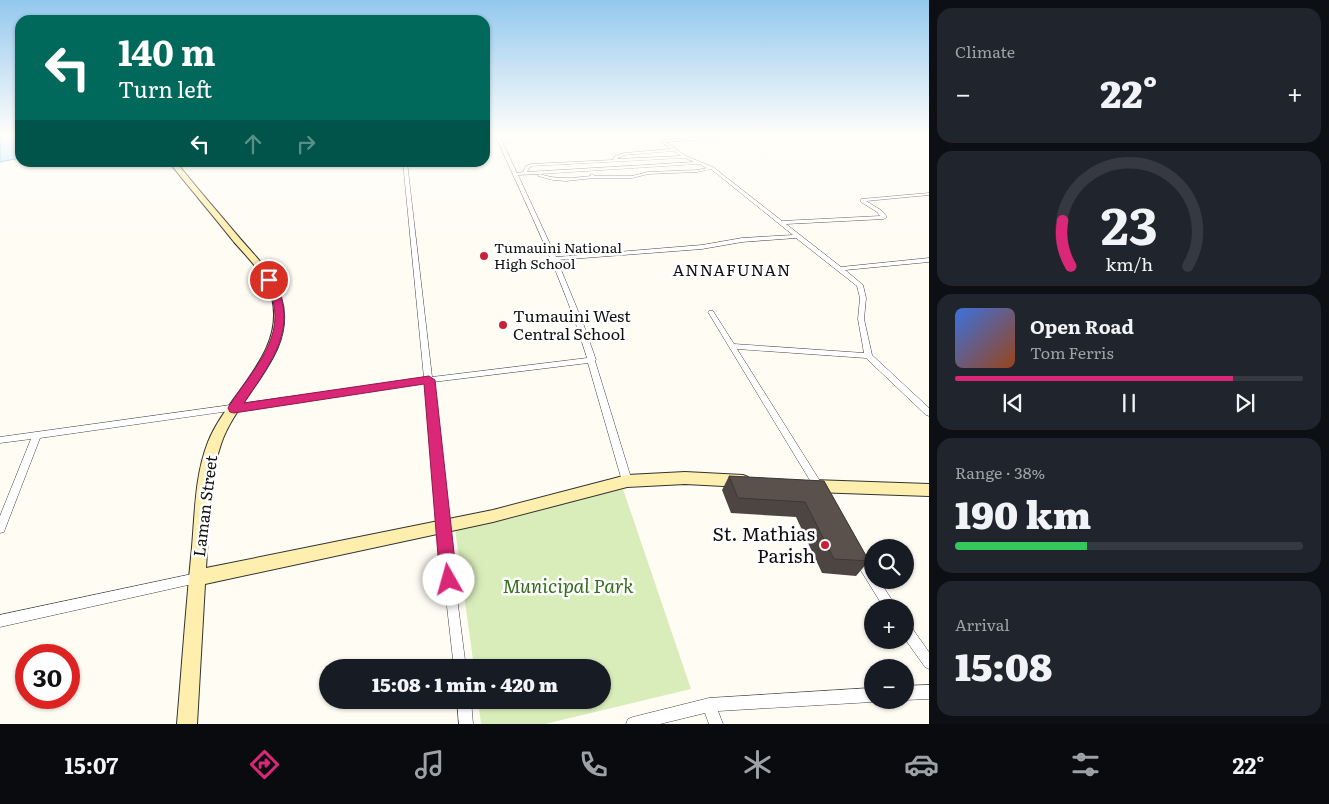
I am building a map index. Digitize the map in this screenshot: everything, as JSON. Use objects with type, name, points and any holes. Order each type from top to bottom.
[{"type":"main road","name":"Laman Street","points":[[178,169],[264,272],[274,289],[278,302],[279,328],[269,357],[219,431],[211,451],[205,490],[186,724]]},
{"type":"main road","points":[[197,578],[493,516],[627,481],[685,478],[758,482]]},
{"type":"main road","points":[[801,485],[821,491],[929,490]]},
{"type":"street","points":[[406,169],[429,380],[442,527],[459,659]]},
{"type":"street","points":[[513,169],[554,259],[580,322],[627,481]]},
{"type":"street","points":[[524,174],[526,169]]},
{"type":"street","points":[[515,174],[616,169]]},
{"type":"street","points":[[538,174],[552,180],[632,177],[648,173],[708,169]]},
{"type":"street","points":[[713,169],[860,286],[863,298],[861,319],[868,356],[929,414]]},
{"type":"street","points":[[588,171],[594,177]]},
{"type":"street","points":[[781,223],[884,217],[879,211],[863,200],[929,194]]},
{"type":"street","points":[[554,259],[702,247],[742,240],[796,236]]},
{"type":"street","points":[[839,269],[929,260]]},
{"type":"street","points":[[711,312],[730,346],[821,491]]},
{"type":"street","points":[[730,346],[868,356]]},
{"type":"street","points":[[0,440],[429,380],[592,360]]},
{"type":"street","points":[[0,529],[38,435]]},
{"type":"street","points":[[856,553],[864,566]]},
{"type":"street","points":[[0,620],[197,578]]},
{"type":"street","points":[[914,641],[929,663]]},
{"type":"street","points":[[914,693],[929,692]]},
{"type":"street","points":[[633,724],[709,705],[864,695]]},
{"type":"street","points":[[709,705],[716,724]]},
{"type":"street","points":[[465,709],[466,724]]},
{"type":"green space","name":"Municipal Park","points":[[623,489],[691,689],[611,708],[611,659],[473,659],[455,529]]},
{"type":"green space","name":"Municipal Park","points":[[479,709],[608,709],[545,724],[481,724]]},
{"type":"building","points":[[729,476],[824,481],[864,552],[864,561],[834,559],[805,502],[738,498]]},
{"type":"place","name":"Tumauini National High School","points":[[484,256]]},
{"type":"place","name":"Tumauini West Central School","points":[[503,325]]},
{"type":"place","name":"St. Mathias Parish","points":[[825,545]]},
{"type":"district","name":"ANNAFUNAN","points":[[732,270]]},
{"type":"route","points":[[269,280],[278,302],[280,314],[279,328],[269,357],[234,408],[429,380],[442,527],[449,580]]}]
